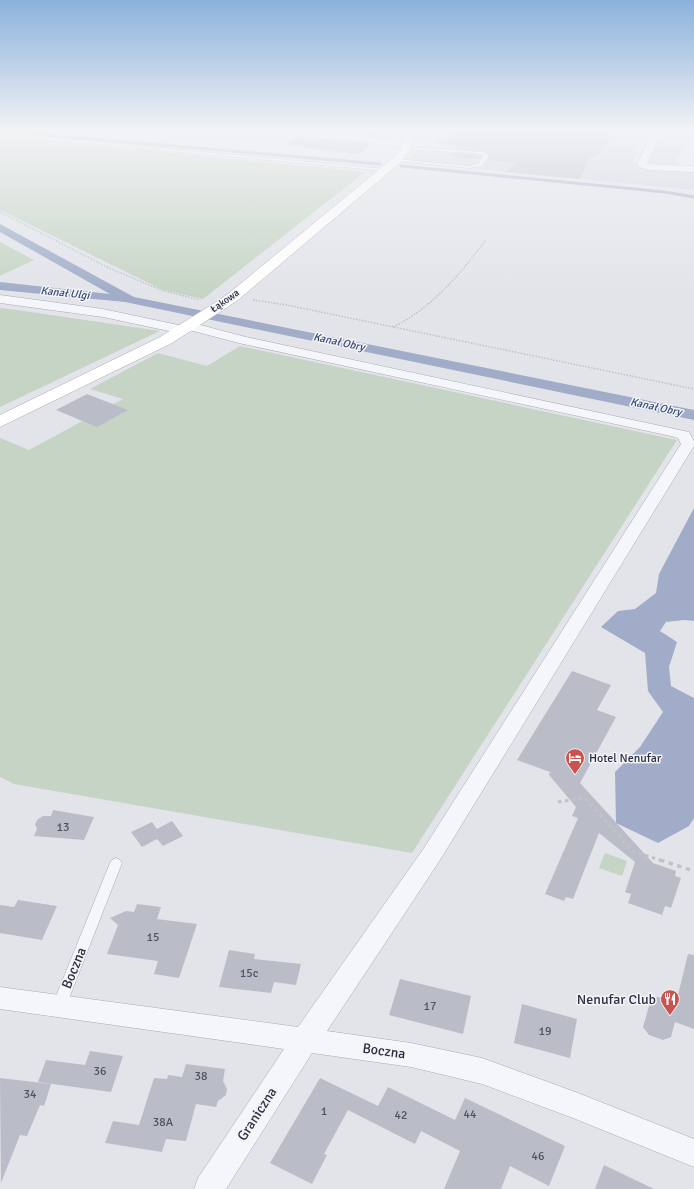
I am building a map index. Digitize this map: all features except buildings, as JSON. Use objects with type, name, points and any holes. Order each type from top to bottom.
[{"type":"street","name":"Łąkowa","points":[[0,422],[155,346],[188,327],[227,301],[366,185]]},
{"type":"street","points":[[0,299],[103,312],[188,327]]},
{"type":"street","name":"Graniczna","points":[[188,327],[217,332],[243,340],[674,432],[684,435],[688,444],[432,854],[349,978],[305,1040],[209,1189]]},
{"type":"street","name":"Boczna","points":[[0,998],[411,1055],[482,1071],[578,1106],[694,1153]]},
{"type":"lane","name":"Boczna","points":[[59,1006],[116,863]]},
{"type":"path","points":[[0,212],[109,268],[157,288],[227,301],[287,305],[694,389]]},
{"type":"path","points":[[393,327],[406,322],[427,304],[472,260],[486,240]]},
{"type":"path","points":[[558,802],[585,798],[632,851],[694,871]]},
{"type":"shaded area","points":[[647,185],[694,185],[694,190]]},
{"type":"green space","points":[[0,185],[348,185],[203,299],[163,290],[0,210]]},
{"type":"green space","points":[[0,242],[34,260],[0,276]]},
{"type":"green space","points":[[0,308],[17,310],[160,331],[0,407]]},
{"type":"green space","points":[[240,346],[677,440],[412,853],[14,784],[0,777],[0,438],[29,450],[123,399],[90,389],[158,353],[207,366]]},
{"type":"green space","points":[[605,853],[627,861],[622,876],[599,868]]},
{"type":"water","points":[[694,508],[694,621],[684,620],[666,622],[660,631],[677,642],[669,667],[671,686],[694,698],[694,818],[689,826],[658,843],[616,823],[615,772],[640,747],[663,712],[648,691],[645,653],[601,627],[618,611],[635,609],[656,593],[659,574]]},
{"type":"waterway","points":[[599,185],[665,192],[694,197]]},
{"type":"waterway","name":"Kanał Obry","points":[[0,227],[130,300],[694,415]]},
{"type":"waterway","name":"Kanał Ulgi","points":[[0,286],[123,299]]},
{"type":"place","name":"Hotel Nenufar","points":[[575,775]]},
{"type":"place","name":"Nenufar Club","points":[[670,1016]]}]
